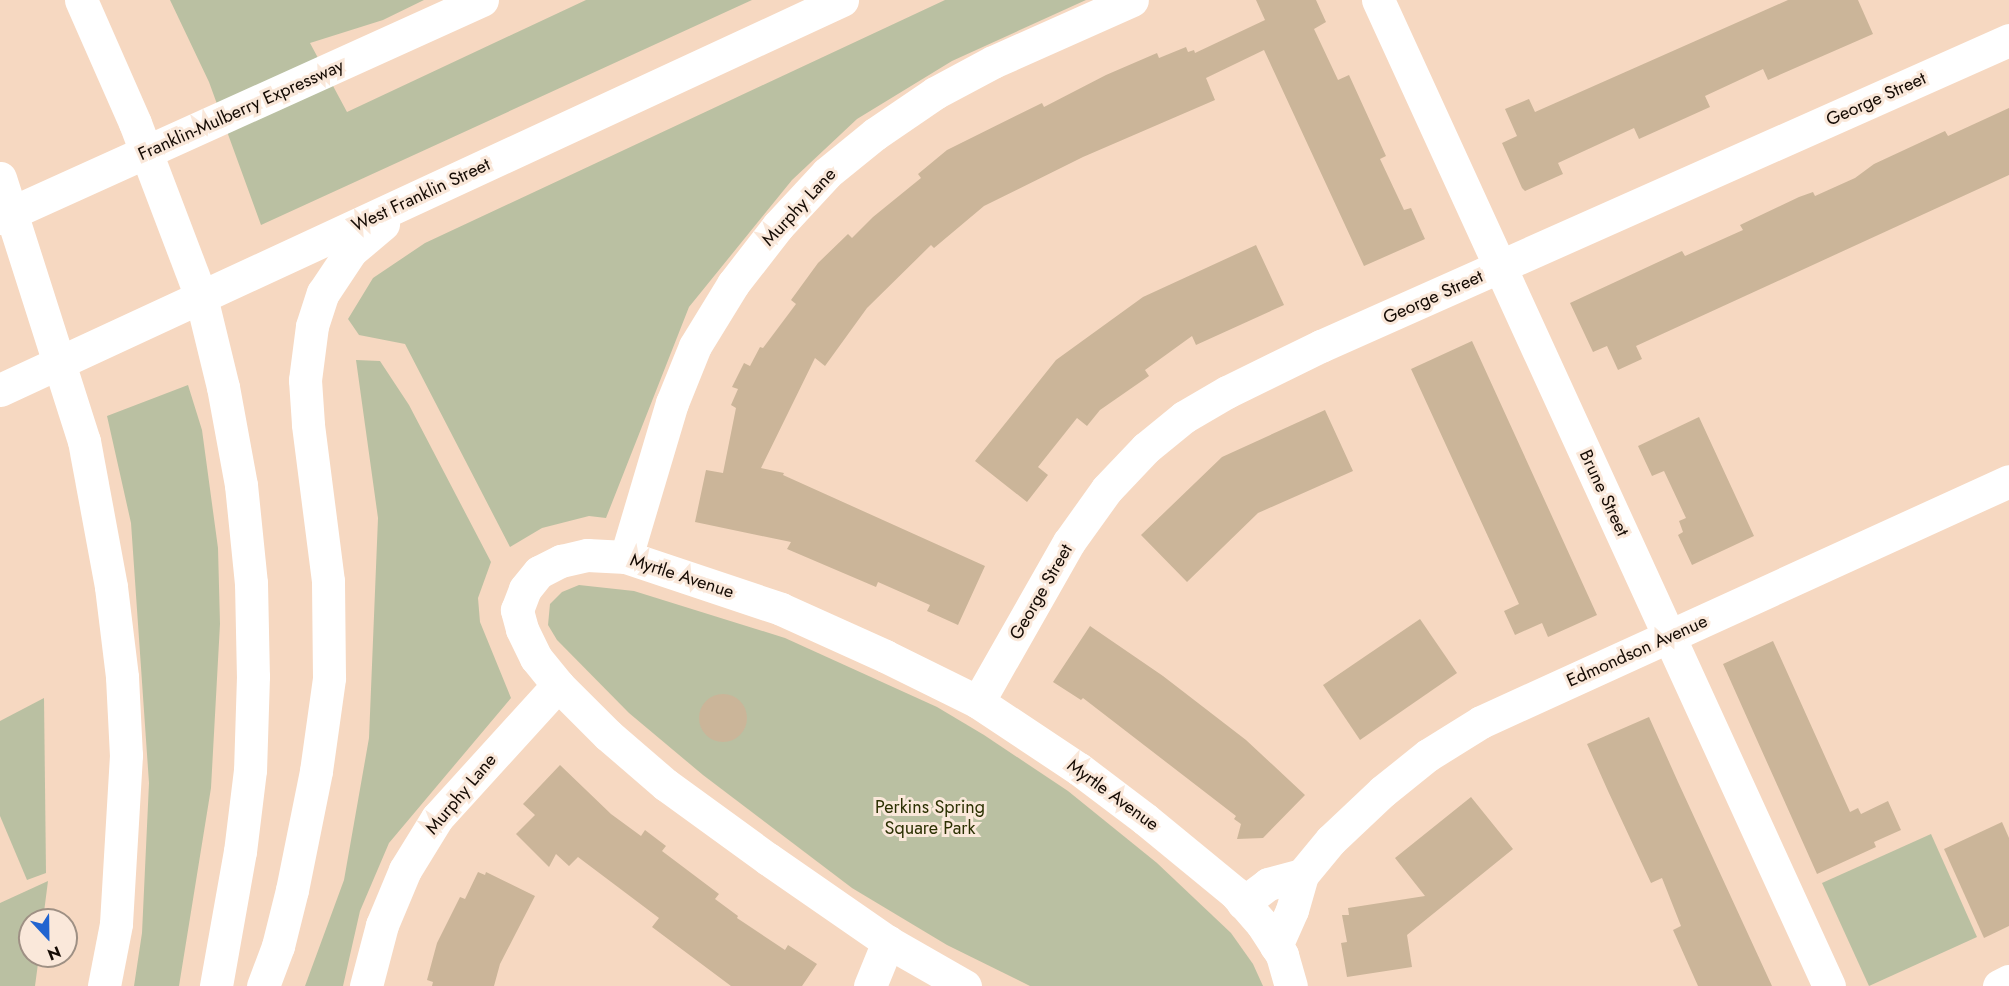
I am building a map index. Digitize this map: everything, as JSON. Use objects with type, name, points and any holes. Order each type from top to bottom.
[{"type":"main road","points":[[81,0],[152,163],[201,297],[223,387],[241,484],[251,583],[253,676],[250,770],[240,851],[216,986]]},
{"type":"main road","name":"Franklin-Mulberry Expressway","points":[[0,219],[482,0]]},
{"type":"main road","name":"West Franklin Street","points":[[0,390],[842,0]]},
{"type":"main road","name":"Murphy Lane","points":[[626,557],[672,403],[695,346],[733,284],[778,226],[827,173],[875,134],[935,93],[993,62],[1132,0]]},
{"type":"main road","name":"Brune Street","points":[[1378,0],[1829,986]]},
{"type":"main road","name":"George Street","points":[[978,702],[1069,542],[1107,489],[1146,448],[1184,417],[1227,392],[1321,346],[2009,40]]},
{"type":"main road","points":[[0,178],[61,362],[84,441],[98,510],[122,677],[126,755],[123,830],[116,924],[104,986]]},
{"type":"main road","points":[[263,986],[278,946],[292,890],[316,771],[329,678],[328,581],[308,424],[305,380],[312,326],[323,293],[351,251],[415,197]]},
{"type":"main road","name":"Edmondson Avenue","points":[[1302,875],[1331,840],[1383,791],[1428,755],[1481,722],[2009,482]]},
{"type":"main road","name":"Myrtle Avenue","points":[[964,986],[888,942],[666,785],[608,735],[558,685],[536,658],[522,629],[517,610],[525,589],[539,572],[561,561],[587,555],[626,557],[781,609],[885,656],[978,702],[1079,769],[1162,831],[1243,903],[1276,946],[1291,986]]},
{"type":"main road","name":"Murphy Lane","points":[[366,986],[382,926],[405,870],[437,818],[558,685]]},
{"type":"main road","points":[[1243,903],[1268,884],[1302,875]]},
{"type":"main road","points":[[1276,946],[1292,910],[1302,875]]},
{"type":"main road","points":[[870,986],[888,942]]},
{"type":"main road","points":[[1999,986],[2009,981]]},
{"type":"green space","points":[[170,0],[424,0],[383,20],[310,43],[347,112],[586,0],[752,0],[261,225],[209,82]]},
{"type":"green space","points":[[945,0],[1086,0],[952,61],[857,119],[792,180],[689,307],[606,518],[589,516],[542,528],[510,547],[405,344],[359,335],[348,319],[373,278],[425,243]]},
{"type":"green space","points":[[356,360],[380,361],[409,405],[491,562],[478,598],[480,622],[511,698],[389,843],[360,911],[343,986],[305,986],[344,880],[369,738],[378,518]]},
{"type":"green space","points":[[188,385],[202,430],[218,548],[220,624],[211,788],[179,986],[134,986],[142,933],[149,783],[131,523],[107,416]]},
{"type":"green space","name":"Perkins Spring Square Park","points":[[579,585],[634,591],[785,638],[937,707],[1068,791],[1157,863],[1231,933],[1253,964],[1263,986],[1030,986],[947,945],[852,888],[703,775],[629,713],[557,640],[548,625],[550,604],[562,592]]},
{"type":"green space","points":[[44,698],[46,873],[27,880],[0,816],[0,721]]},
{"type":"green space","points":[[1931,834],[1977,937],[1869,986],[1822,883]]},
{"type":"green space","points":[[48,881],[45,908],[18,908],[18,968],[37,968],[35,986],[0,986],[0,903]]},
{"type":"building","points":[[1256,0],[1316,0],[1326,22],[1314,29],[1338,80],[1349,75],[1386,156],[1380,159],[1404,210],[1411,208],[1425,239],[1364,266],[1264,50],[1206,78],[1215,100],[1083,157],[984,206],[934,248],[931,245],[867,308],[825,366],[815,358],[761,468],[784,473],[783,475],[985,566],[958,625],[927,611],[930,605],[878,582],[876,587],[787,549],[791,542],[695,522],[706,470],[723,473],[736,408],[731,405],[738,389],[732,387],[744,363],[750,366],[760,347],[763,348],[796,304],[791,300],[818,263],[848,234],[852,238],[873,217],[921,178],[918,174],[947,150],[1042,103],[1044,107],[1106,75],[1157,53],[1159,58],[1186,47],[1188,52],[1194,50],[1195,53],[1265,20]]},
{"type":"building","points":[[1788,0],[1858,0],[1873,34],[1768,80],[1763,69],[1705,96],[1710,107],[1639,139],[1634,128],[1558,163],[1563,174],[1525,191],[1522,188],[1502,143],[1517,136],[1505,109],[1529,99],[1535,112]]},
{"type":"building","points":[[2009,108],[2009,175],[1636,346],[1642,359],[1618,370],[1607,346],[1593,352],[1570,303],[1682,251],[1685,256],[1743,230],[1740,225],[1799,197],[1813,192],[1815,196],[1855,178],[1874,164],[1945,131],[1948,136]]},
{"type":"building","points":[[1256,245],[1284,305],[1196,345],[1192,336],[1145,370],[1149,376],[1100,410],[1087,426],[1077,418],[1038,467],[1048,475],[1027,502],[975,461],[1056,360],[1143,297]]},
{"type":"building","points":[[1472,341],[1597,615],[1548,637],[1542,623],[1515,635],[1504,611],[1519,604],[1411,369]]},
{"type":"building","points":[[1325,410],[1353,471],[1258,513],[1187,582],[1141,535],[1222,457]]},
{"type":"building","points":[[1699,417],[1754,536],[1692,565],[1678,535],[1683,532],[1679,521],[1686,518],[1664,471],[1652,476],[1638,446]]},
{"type":"building","points":[[1420,619],[1457,673],[1360,740],[1323,685]]},
{"type":"building","points":[[1090,626],[1163,676],[1246,740],[1305,795],[1263,838],[1237,839],[1241,824],[1234,819],[1236,816],[1083,698],[1081,700],[1053,682]]},
{"type":"building","points":[[1773,641],[1850,812],[1858,808],[1861,814],[1888,801],[1901,830],[1874,842],[1876,847],[1817,874],[1723,664]]},
{"type":"building","points":[[723,694],[740,701],[747,718],[740,735],[723,742],[706,735],[699,718],[706,701]]},
{"type":"building","points":[[1649,717],[1772,986],[1698,986],[1673,930],[1681,926],[1662,878],[1651,883],[1608,791],[1587,744]]},
{"type":"building","points":[[560,765],[611,814],[641,836],[645,830],[666,846],[662,851],[719,894],[715,899],[738,916],[737,918],[785,950],[788,945],[817,964],[802,986],[731,986],[652,927],[659,918],[578,857],[569,866],[556,854],[549,867],[516,834],[535,815],[523,804]]},
{"type":"building","points":[[1471,797],[1513,849],[1407,935],[1412,967],[1347,977],[1341,943],[1347,942],[1342,915],[1349,915],[1348,908],[1425,896],[1395,858]]},
{"type":"building","points":[[2002,822],[2009,838],[2009,926],[1984,938],[1944,849]]},
{"type":"building","points":[[478,872],[485,875],[486,872],[535,896],[500,964],[494,986],[432,986],[433,982],[427,980],[437,943],[460,897],[465,899]]}]
